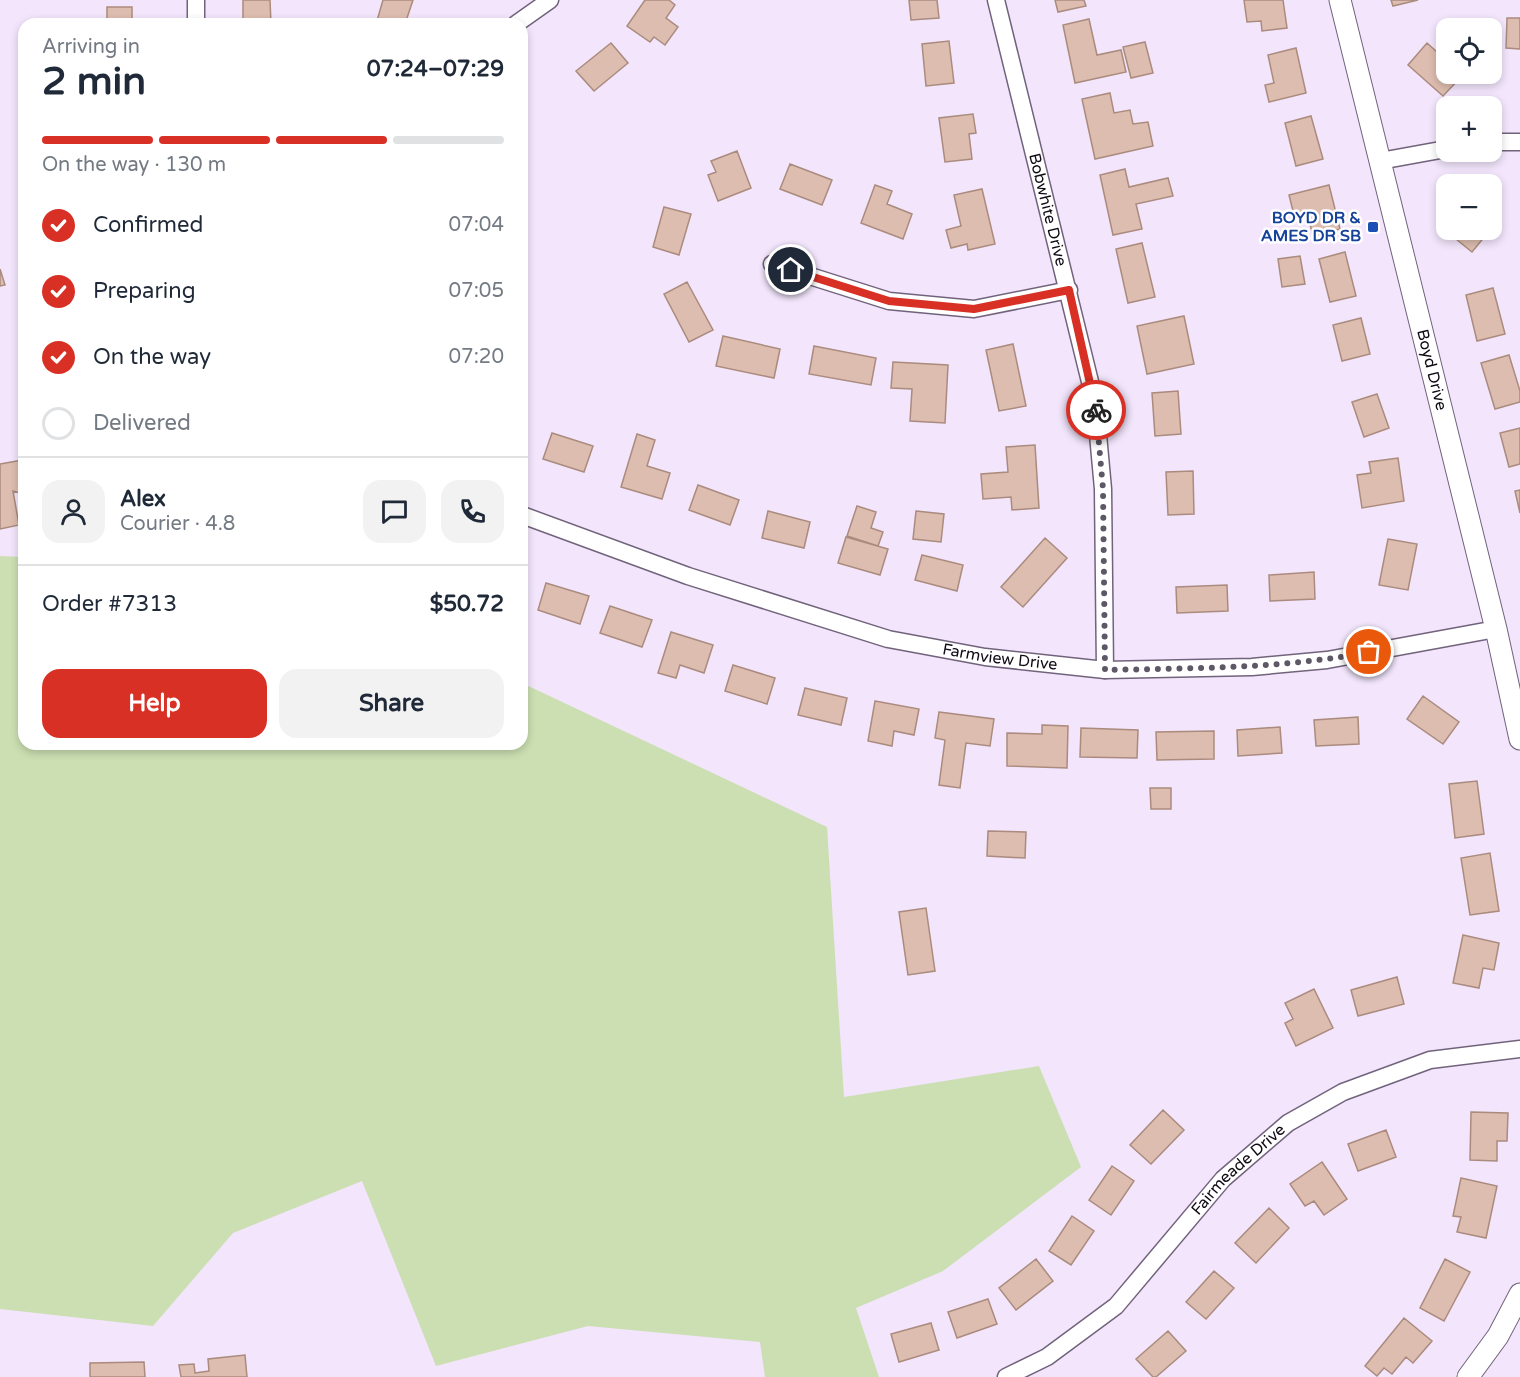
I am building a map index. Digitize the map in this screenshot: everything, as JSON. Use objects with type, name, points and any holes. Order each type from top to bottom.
[{"type":"street","points":[[196,0],[196,18]]},
{"type":"street","points":[[524,18],[550,0]]},
{"type":"street","name":"Bobwhite Drive","points":[[996,0],[1095,402],[1103,489],[1105,670]]},
{"type":"street","name":"Boyd Drive","points":[[1340,0],[1496,629],[1520,739]]},
{"type":"street","points":[[1502,142],[1520,142]]},
{"type":"street","points":[[1380,161],[1436,151]]},
{"type":"street","points":[[772,264],[889,301],[974,309],[1069,290]]},
{"type":"street","name":"Farmview Drive","points":[[528,516],[688,576],[888,639],[985,657],[1105,670],[1252,667],[1327,660],[1496,629]]},
{"type":"street","name":"Fairmeade Drive","points":[[1006,1377],[1047,1357],[1116,1306],[1223,1179],[1288,1123],[1343,1092],[1430,1060],[1520,1049]]},
{"type":"street","points":[[1468,1377],[1498,1336],[1520,1294]]},
{"type":"green space","points":[[0,556],[18,557],[18,750],[528,750],[528,686],[827,827],[844,1097],[1039,1066],[1081,1167],[943,1271],[856,1308],[879,1377],[765,1377],[760,1342],[588,1326],[436,1366],[362,1181],[233,1233],[153,1326],[0,1309]]},
{"type":"building","points":[[243,0],[270,0],[271,18],[243,18]]},
{"type":"building","points":[[383,0],[413,0],[407,18],[378,18]]},
{"type":"building","points":[[645,0],[669,0],[675,5],[666,18],[678,27],[665,45],[654,37],[650,42],[627,26]]},
{"type":"building","points":[[909,0],[937,0],[939,18],[911,20]]},
{"type":"building","points":[[1055,0],[1084,0],[1086,6],[1058,12]]},
{"type":"building","points":[[1244,0],[1283,0],[1287,28],[1262,31],[1261,21],[1247,22]]},
{"type":"building","points":[[1391,0],[1418,0],[1393,6]]},
{"type":"building","points":[[107,7],[132,7],[132,18],[107,18]]},
{"type":"building","points":[[1507,18],[1520,18],[1520,49],[1506,48]]},
{"type":"building","points":[[1089,19],[1097,55],[1121,50],[1126,72],[1075,83],[1063,25]]},
{"type":"building","points":[[949,41],[954,83],[926,86],[922,44]]},
{"type":"building","points":[[1145,42],[1153,73],[1131,78],[1123,47]]},
{"type":"building","points":[[611,43],[628,63],[594,91],[576,71]]},
{"type":"building","points":[[1427,43],[1436,51],[1436,84],[1454,84],[1443,96],[1408,65]]},
{"type":"building","points":[[1296,48],[1306,93],[1269,102],[1265,85],[1274,83],[1268,55]]},
{"type":"building","points":[[1110,93],[1114,113],[1130,110],[1133,124],[1148,122],[1153,146],[1095,159],[1082,99]]},
{"type":"building","points":[[973,114],[976,133],[969,134],[972,159],[945,162],[939,118]]},
{"type":"building","points":[[1311,116],[1323,159],[1296,166],[1285,123]]},
{"type":"building","points":[[737,151],[751,188],[718,201],[708,175],[716,172],[711,161]]},
{"type":"building","points":[[790,164],[832,180],[822,205],[780,189]]},
{"type":"building","points":[[1125,169],[1129,187],[1168,178],[1173,196],[1136,204],[1142,229],[1113,235],[1100,175]]},
{"type":"building","points":[[875,185],[892,191],[887,204],[912,214],[903,239],[861,223]]},
{"type":"building","points":[[1329,185],[1340,229],[1313,236],[1307,212],[1294,215],[1289,195]]},
{"type":"building","points":[[982,189],[995,244],[968,250],[967,244],[951,248],[946,230],[961,226],[954,195]]},
{"type":"building","points":[[664,207],[691,214],[679,255],[653,247]]},
{"type":"building","points":[[1457,240],[1482,240],[1472,252]]},
{"type":"building","points":[[1142,243],[1155,297],[1128,303],[1116,249]]},
{"type":"building","points":[[1345,252],[1356,296],[1330,302],[1319,259]]},
{"type":"building","points":[[1300,256],[1305,284],[1282,287],[1278,259]]},
{"type":"building","points":[[0,269],[5,285],[0,286]]},
{"type":"building","points":[[687,282],[713,330],[689,342],[664,294]]},
{"type":"building","points":[[1493,288],[1505,334],[1477,341],[1466,295]]},
{"type":"building","points":[[1184,316],[1194,364],[1147,374],[1137,326]]},
{"type":"building","points":[[1361,318],[1370,354],[1342,361],[1333,325]]},
{"type":"building","points":[[723,336],[780,349],[774,378],[716,366]]},
{"type":"building","points":[[1013,344],[1026,406],[999,411],[986,350]]},
{"type":"building","points":[[814,346],[876,358],[871,385],[809,374]]},
{"type":"building","points":[[1509,355],[1520,391],[1520,402],[1495,409],[1481,363]]},
{"type":"building","points":[[893,362],[948,365],[945,423],[910,421],[912,389],[891,388]]},
{"type":"building","points":[[1178,391],[1181,434],[1155,436],[1152,393]]},
{"type":"building","points":[[1377,394],[1389,428],[1364,437],[1352,402]]},
{"type":"building","points":[[1520,428],[1520,464],[1509,467],[1500,433]]},
{"type":"building","points":[[552,433],[593,446],[584,472],[543,459]]},
{"type":"building","points":[[637,434],[655,440],[647,466],[670,473],[662,499],[621,487]]},
{"type":"building","points":[[1035,445],[1039,508],[1012,510],[1011,497],[983,499],[981,474],[1008,472],[1006,447]]},
{"type":"building","points":[[1398,458],[1404,501],[1362,508],[1357,475],[1371,473],[1369,462]]},
{"type":"building","points":[[18,461],[18,492],[13,491],[18,525],[0,529],[0,464]]},
{"type":"building","points":[[1193,471],[1194,514],[1168,515],[1166,472]]},
{"type":"building","points":[[698,485],[739,500],[730,525],[689,510]]},
{"type":"building","points":[[1520,490],[1520,513],[1515,491]]},
{"type":"building","points":[[857,506],[876,512],[871,528],[883,532],[878,546],[847,536]]},
{"type":"building","points":[[768,511],[810,522],[804,548],[762,538]]},
{"type":"building","points":[[916,511],[944,514],[941,542],[913,539]]},
{"type":"building","points":[[846,537],[888,549],[880,575],[838,563]]},
{"type":"building","points":[[1045,538],[1067,558],[1023,607],[1001,587]]},
{"type":"building","points":[[1388,539],[1417,544],[1408,590],[1379,585]]},
{"type":"building","points":[[922,555],[963,565],[957,591],[915,580]]},
{"type":"building","points":[[1314,572],[1315,599],[1270,601],[1269,575]]},
{"type":"building","points":[[546,583],[589,596],[580,624],[538,610]]},
{"type":"building","points":[[1227,585],[1228,611],[1177,613],[1176,587]]},
{"type":"building","points":[[610,606],[652,620],[642,647],[600,633]]},
{"type":"building","points":[[671,632],[713,645],[704,673],[680,665],[676,678],[658,673]]},
{"type":"building","points":[[733,665],[775,678],[767,704],[725,691]]},
{"type":"building","points":[[805,688],[847,698],[841,725],[798,715]]},
{"type":"building","points":[[1423,696],[1459,722],[1443,744],[1407,719]]},
{"type":"building","points":[[875,701],[919,709],[914,735],[894,731],[892,746],[868,741]]},
{"type":"building","points":[[939,712],[994,719],[990,746],[966,743],[960,788],[939,785],[945,740],[935,738]]},
{"type":"building","points":[[1358,717],[1359,744],[1316,746],[1314,720]]},
{"type":"building","points":[[1042,725],[1068,726],[1067,768],[1007,766],[1007,733],[1042,734]]},
{"type":"building","points":[[1280,727],[1282,753],[1238,756],[1237,730]]},
{"type":"building","points":[[1081,728],[1138,730],[1137,758],[1080,757]]},
{"type":"building","points":[[1214,731],[1214,759],[1157,760],[1156,732]]},
{"type":"building","points":[[1477,781],[1484,834],[1455,838],[1449,784]]},
{"type":"building","points":[[1150,788],[1171,788],[1171,809],[1151,809]]},
{"type":"building","points":[[988,831],[1026,832],[1025,858],[987,856]]},
{"type":"building","points":[[1490,853],[1499,911],[1470,915],[1461,858]]},
{"type":"building","points":[[926,908],[935,971],[908,975],[899,912]]},
{"type":"building","points":[[1463,935],[1499,943],[1494,970],[1483,968],[1479,988],[1453,983]]},
{"type":"building","points":[[1397,977],[1404,1004],[1358,1016],[1351,990]]},
{"type":"building","points":[[1314,989],[1333,1028],[1296,1046],[1285,1023],[1293,1019],[1285,1003]]},
{"type":"building","points":[[1163,1110],[1184,1130],[1151,1164],[1130,1145]]},
{"type":"building","points":[[1471,1112],[1508,1113],[1507,1141],[1497,1141],[1497,1161],[1470,1160]]},
{"type":"building","points":[[1386,1130],[1396,1157],[1358,1171],[1348,1144]]},
{"type":"building","points":[[1322,1162],[1347,1199],[1324,1215],[1314,1201],[1305,1206],[1290,1184]]},
{"type":"building","points":[[1112,1166],[1134,1181],[1111,1215],[1089,1200]]},
{"type":"building","points":[[1461,1178],[1497,1186],[1486,1238],[1457,1232],[1461,1217],[1453,1216]]},
{"type":"building","points":[[1269,1208],[1289,1228],[1256,1263],[1235,1243]]},
{"type":"building","points":[[1072,1216],[1094,1231],[1071,1265],[1049,1251]]},
{"type":"building","points":[[1036,1259],[1053,1281],[1016,1310],[999,1288]]},
{"type":"building","points":[[1445,1259],[1470,1272],[1444,1321],[1420,1308]]},
{"type":"building","points":[[1214,1271],[1234,1288],[1206,1319],[1186,1302]]},
{"type":"building","points":[[988,1299],[997,1324],[957,1338],[948,1312]]},
{"type":"building","points":[[1404,1318],[1432,1341],[1413,1363],[1406,1357],[1392,1374],[1384,1368],[1377,1376],[1365,1366]]},
{"type":"building","points":[[931,1323],[939,1350],[899,1362],[891,1334]]},
{"type":"building","points":[[1168,1331],[1186,1351],[1156,1377],[1153,1377],[1136,1359]]},
{"type":"building","points":[[245,1355],[247,1377],[181,1377],[179,1365],[194,1364],[195,1373],[209,1371],[208,1359]]},
{"type":"building","points":[[144,1362],[145,1377],[90,1377],[90,1363]]},
{"type":"way so far","points":[[1096,410],[1103,489],[1105,670],[1252,667],[1327,660],[1369,652]]},
{"type":"place","name":"BOYD DR & AMES DR SB","points":[[1373,227]]},
{"type":"route","points":[[791,270],[889,301],[974,309],[1069,290],[1096,410]]}]
